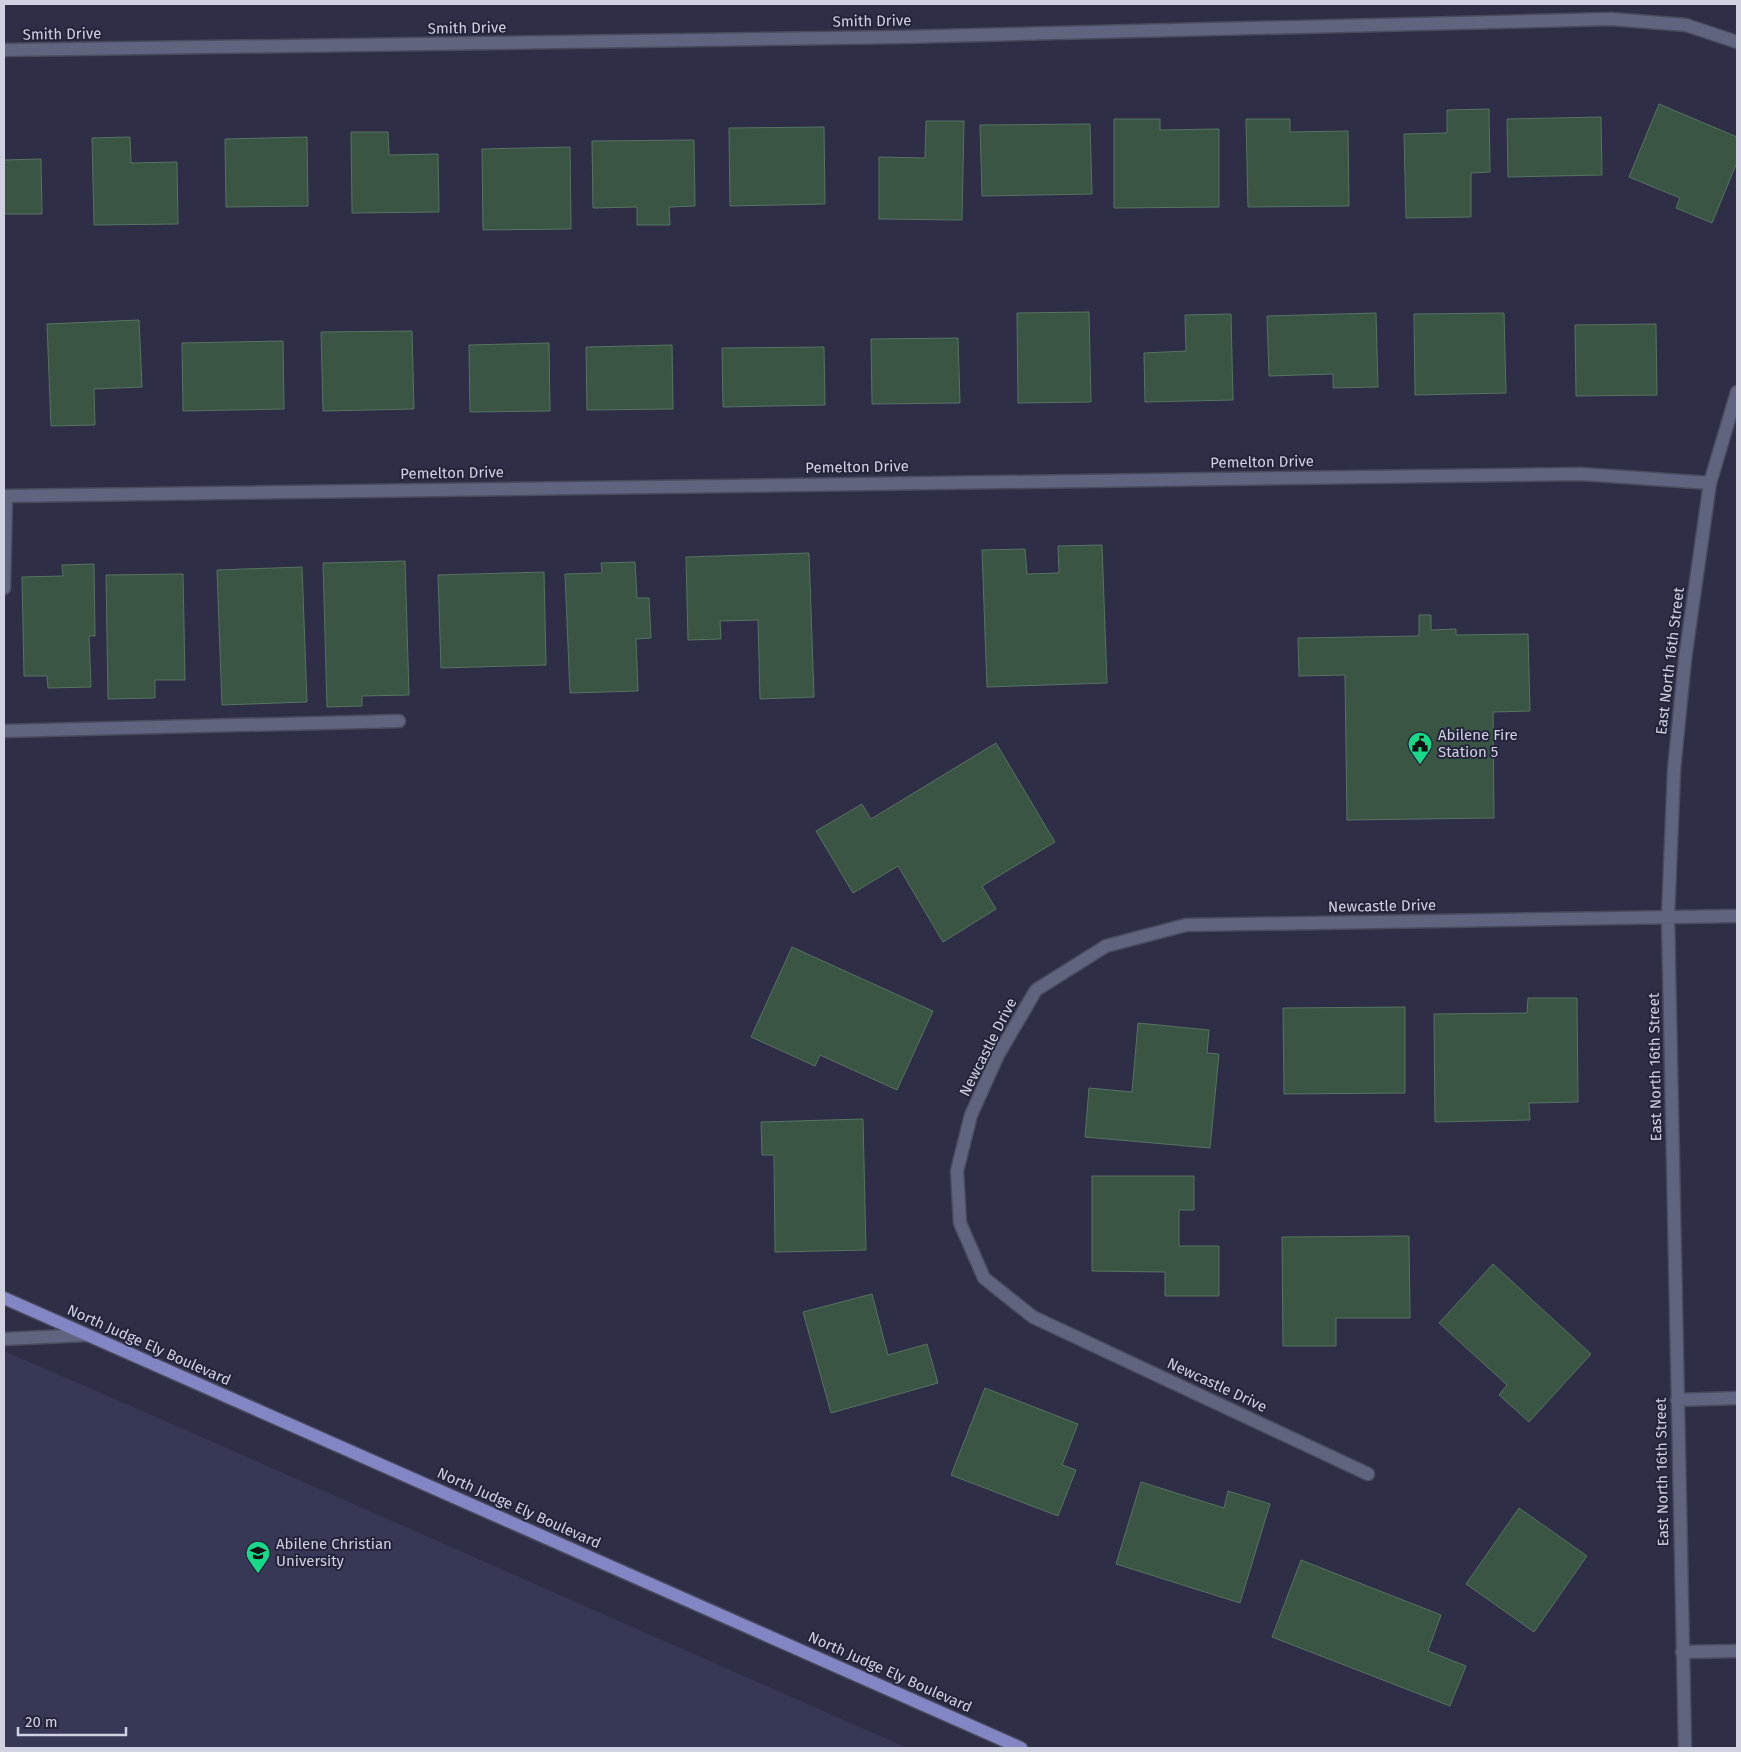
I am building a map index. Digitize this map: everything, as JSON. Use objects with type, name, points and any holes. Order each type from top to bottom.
[{"type":"main road","name":"North Judge Ely Boulevard","points":[[4,1298],[1021,1748]]},
{"type":"street","name":"Smith Drive","points":[[4,50],[901,37],[1611,19],[1686,26],[1737,42]]},
{"type":"street","name":"East North 16th Street","points":[[1685,1748],[1668,917],[1674,770],[1685,659],[1710,483],[1737,392]]},
{"type":"street","name":"Pemelton Drive","points":[[5,496],[1581,474],[1710,483]]},
{"type":"street","points":[[4,588],[5,496]]},
{"type":"street","points":[[4,731],[399,721]]},
{"type":"street","name":"Newcastle Drive","points":[[1368,1474],[1034,1316],[984,1278],[960,1223],[958,1172],[971,1115],[998,1055],[1036,990],[1106,946],[1186,925],[1737,916]]},
{"type":"street","points":[[4,1339],[87,1335]]},
{"type":"street","points":[[1677,1400],[1737,1398]]},
{"type":"street","points":[[1682,1652],[1737,1651]]},
{"type":"shaded area","name":"Abilene Christian University","points":[[4,1351],[165,1421],[907,1748],[4,1748]]},
{"type":"building","points":[[1659,104],[1737,137],[1737,162],[1712,223],[1676,208],[1680,198],[1629,177]]},
{"type":"building","points":[[1489,109],[1490,172],[1471,173],[1471,217],[1406,218],[1404,134],[1447,133],[1447,110]]},
{"type":"building","points":[[1601,117],[1602,175],[1508,177],[1507,119]]},
{"type":"building","points":[[1114,119],[1160,119],[1160,130],[1219,129],[1219,207],[1114,208]]},
{"type":"building","points":[[1246,119],[1290,119],[1290,132],[1348,131],[1349,206],[1248,207]]},
{"type":"building","points":[[926,121],[964,121],[962,220],[879,219],[879,157],[925,158]]},
{"type":"building","points":[[1090,124],[1092,194],[982,196],[980,125]]},
{"type":"building","points":[[824,127],[825,204],[730,206],[729,128]]},
{"type":"building","points":[[351,132],[388,132],[389,155],[438,154],[439,212],[352,213]]},
{"type":"building","points":[[130,137],[131,163],[177,162],[178,224],[94,225],[92,138]]},
{"type":"building","points":[[307,137],[308,206],[226,207],[225,139]]},
{"type":"building","points":[[694,140],[695,206],[669,207],[670,225],[637,225],[637,207],[593,208],[592,141]]},
{"type":"building","points":[[570,147],[571,229],[483,230],[482,149]]},
{"type":"building","points":[[41,159],[42,214],[4,214],[4,160]]},
{"type":"building","points":[[1089,312],[1091,402],[1018,403],[1017,313]]},
{"type":"building","points":[[1376,313],[1378,387],[1333,388],[1333,374],[1269,376],[1267,316]]},
{"type":"building","points":[[1504,313],[1506,393],[1415,395],[1414,314]]},
{"type":"building","points":[[1231,314],[1233,400],[1145,402],[1144,353],[1186,351],[1185,315]]},
{"type":"building","points":[[139,320],[142,387],[94,389],[95,425],[51,426],[47,324]]},
{"type":"building","points":[[1656,324],[1657,395],[1576,396],[1575,325]]},
{"type":"building","points":[[412,331],[414,409],[323,411],[321,332]]},
{"type":"building","points":[[958,338],[960,403],[872,404],[871,339]]},
{"type":"building","points":[[283,341],[284,409],[183,411],[182,343]]},
{"type":"building","points":[[549,343],[550,411],[470,412],[469,345]]},
{"type":"building","points":[[672,345],[673,409],[587,410],[586,347]]},
{"type":"building","points":[[824,347],[825,405],[723,407],[722,348]]},
{"type":"building","points":[[1102,545],[1107,683],[987,687],[982,550],[1025,549],[1027,574],[1059,573],[1058,546]]},
{"type":"building","points":[[809,553],[814,697],[760,699],[758,620],[720,621],[721,639],[688,640],[686,557]]},
{"type":"building","points":[[405,561],[409,695],[362,696],[362,706],[327,707],[323,563]]},
{"type":"building","points":[[635,562],[637,598],[649,598],[651,638],[636,639],[638,691],[570,693],[565,574],[602,573],[601,563]]},
{"type":"building","points":[[94,564],[95,636],[89,636],[91,687],[48,688],[47,676],[24,676],[22,577],[63,576],[62,565]]},
{"type":"building","points":[[302,567],[307,702],[222,705],[217,570]]},
{"type":"building","points":[[544,572],[546,665],[441,668],[438,575]]},
{"type":"building","points":[[183,574],[185,680],[155,680],[155,698],[108,699],[106,575]]},
{"type":"building","name":"Abilene Fire Station 5","points":[[1419,615],[1431,615],[1431,630],[1456,629],[1456,635],[1528,634],[1530,711],[1493,712],[1494,818],[1347,820],[1345,675],[1299,676],[1298,638],[1419,636]]},
{"type":"building","points":[[996,743],[1055,842],[982,886],[996,909],[943,942],[898,866],[853,893],[816,831],[862,804],[871,819]]},
{"type":"building","points":[[792,947],[933,1011],[897,1090],[820,1055],[815,1066],[751,1037]]},
{"type":"building","points":[[1528,998],[1577,998],[1578,1102],[1529,1103],[1530,1120],[1435,1122],[1434,1014],[1527,1013]]},
{"type":"building","points":[[1405,1007],[1405,1093],[1284,1094],[1283,1008]]},
{"type":"building","points":[[1138,1023],[1209,1030],[1207,1053],[1219,1054],[1210,1148],[1085,1137],[1089,1088],[1132,1092]]},
{"type":"building","points":[[863,1119],[866,1250],[775,1252],[774,1155],[762,1155],[761,1122]]},
{"type":"building","points":[[1092,1176],[1194,1176],[1194,1210],[1179,1210],[1179,1246],[1219,1246],[1219,1296],[1165,1296],[1165,1272],[1092,1271]]},
{"type":"building","points":[[1409,1236],[1410,1318],[1336,1318],[1336,1346],[1283,1346],[1282,1237]]},
{"type":"building","points":[[1493,1264],[1591,1354],[1529,1422],[1499,1395],[1507,1385],[1439,1323]]},
{"type":"building","points":[[872,1294],[888,1355],[927,1344],[938,1383],[831,1413],[803,1312]]},
{"type":"building","points":[[985,1388],[1078,1424],[1062,1465],[1076,1470],[1058,1516],[951,1475]]},
{"type":"building","points":[[1141,1482],[1224,1508],[1228,1491],[1270,1504],[1240,1603],[1116,1564]]},
{"type":"building","points":[[1519,1508],[1587,1556],[1534,1632],[1466,1584]]},
{"type":"building","points":[[1301,1560],[1441,1615],[1428,1651],[1466,1666],[1450,1706],[1272,1637]]},
{"type":"place","name":"Abilene Fire Station 5","points":[[1420,765]]},
{"type":"place","name":"Abilene Christian University","points":[[258,1574]]}]
